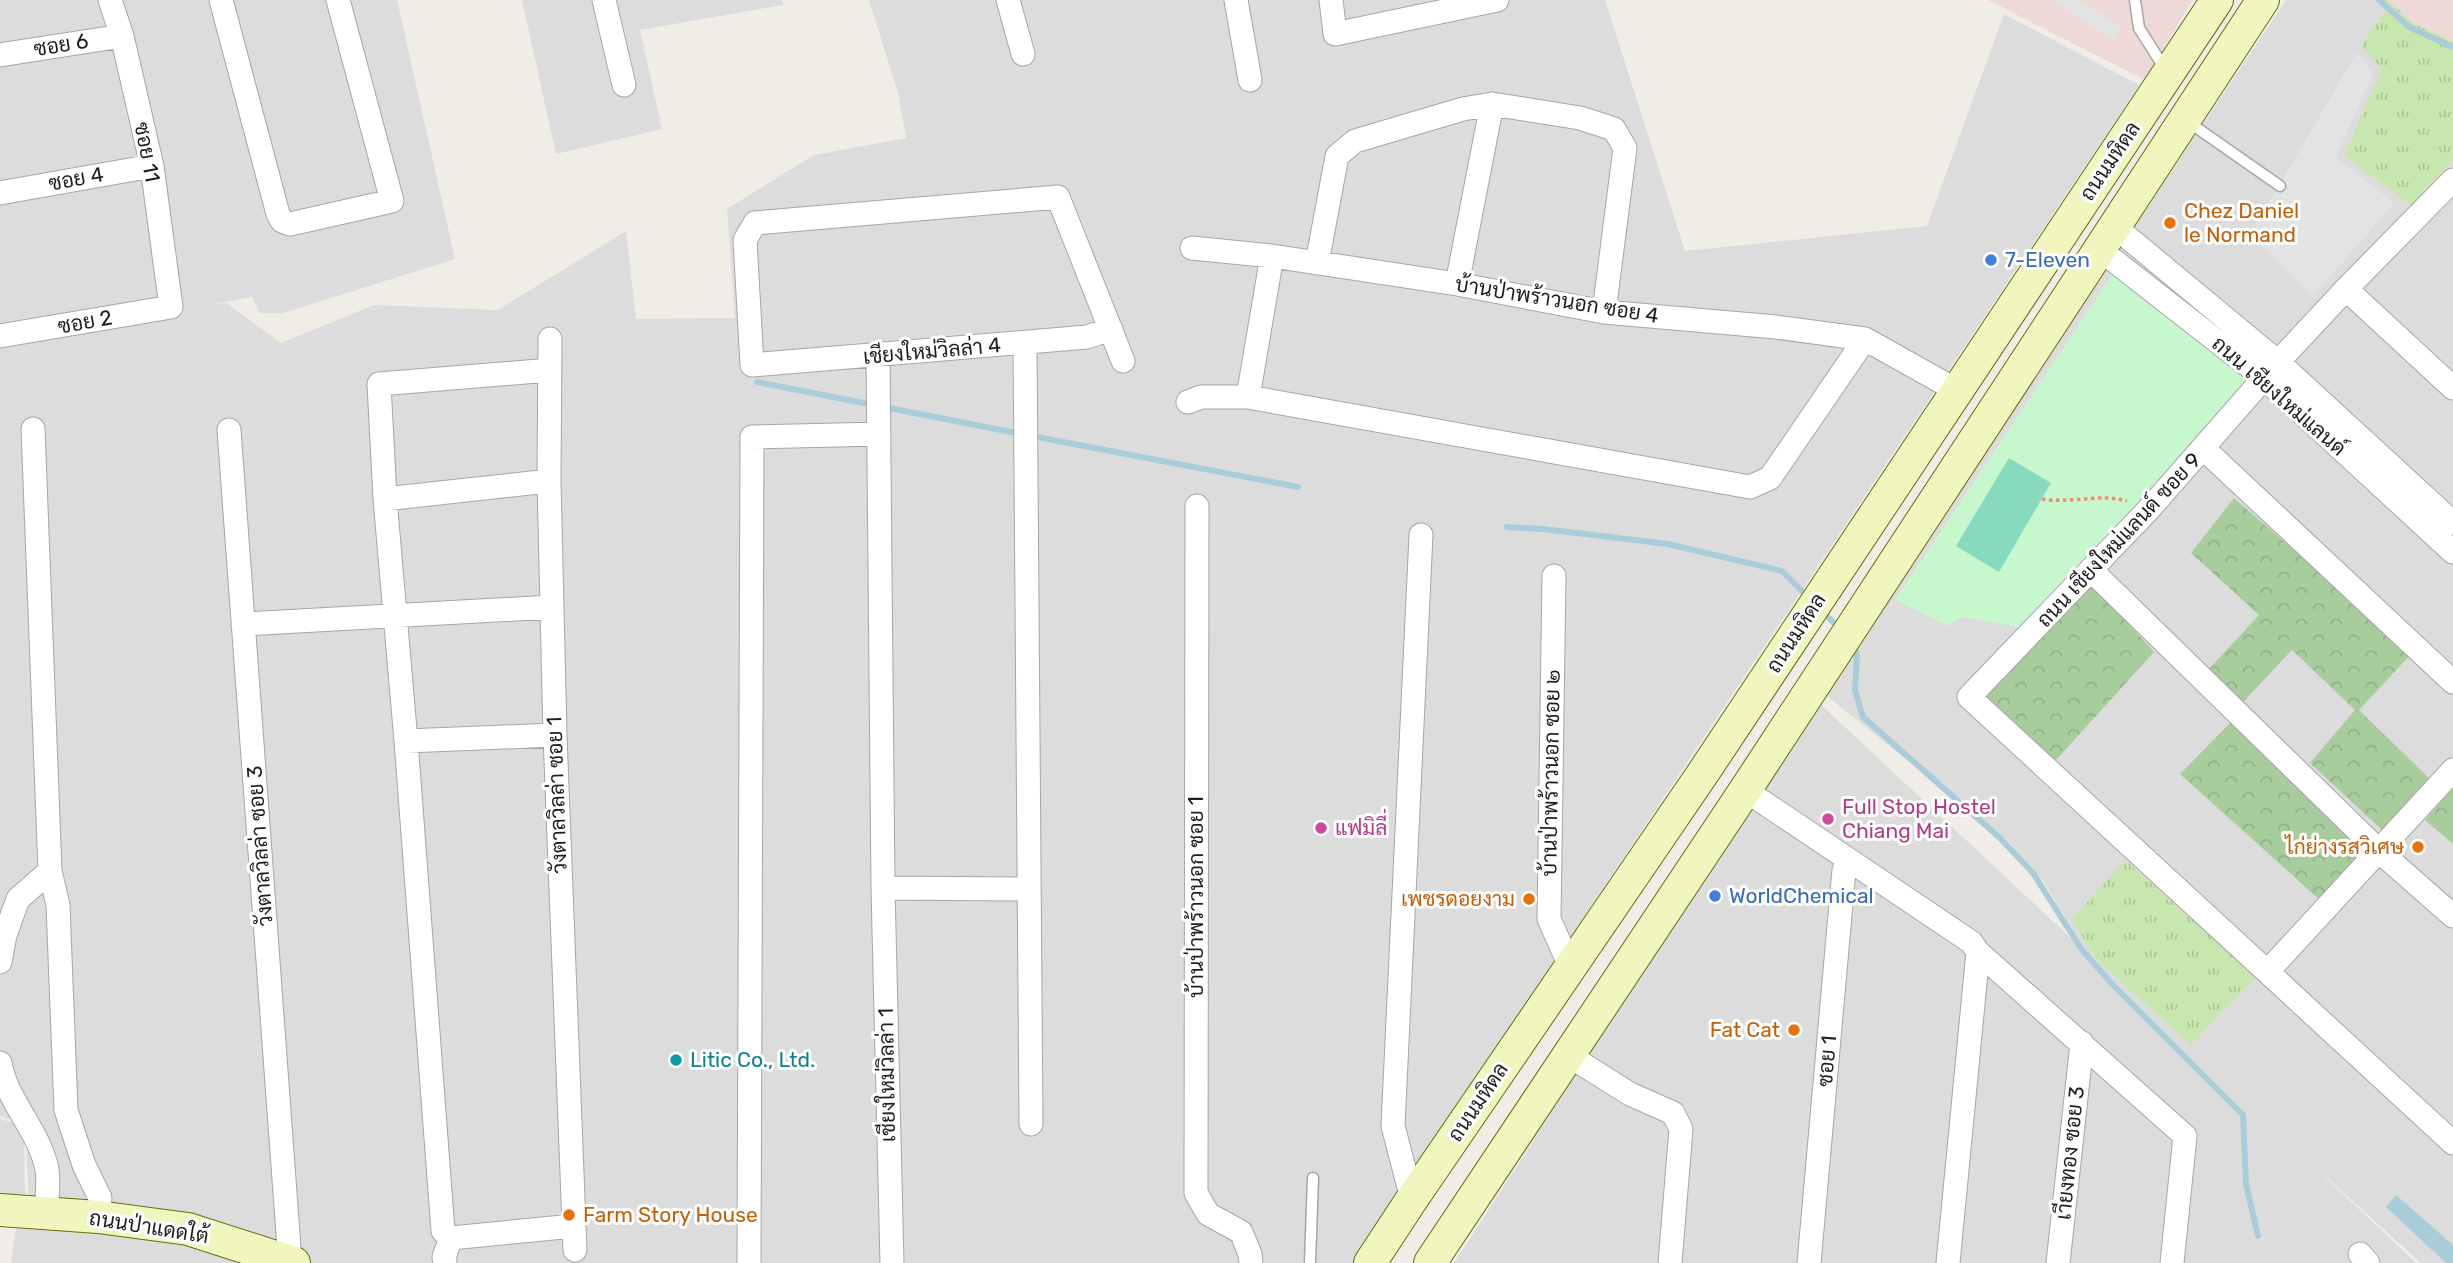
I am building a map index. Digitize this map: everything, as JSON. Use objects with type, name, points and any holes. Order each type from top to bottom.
[{"type":"main road","name":"ถนนมหิดล","points":[[1370,1263],[1703,773],[2217,0]]},
{"type":"main road","name":"ถนนมหิดล","points":[[1430,1263],[1742,796],[2263,0]]},
{"type":"main road","name":"ถนนป่าแดดใต้","points":[[0,1210],[98,1217],[188,1229],[292,1262]]},
{"type":"street","name":"ซอย 11","points":[[110,0],[122,36],[152,166],[171,307]]},
{"type":"street","points":[[221,0],[278,214],[290,224],[392,201],[338,0]]},
{"type":"street","points":[[604,0],[624,85]]},
{"type":"street","points":[[1009,0],[1023,54]]},
{"type":"street","points":[[1236,0],[1250,80]]},
{"type":"street","points":[[1331,0],[1335,34],[1497,0]]},
{"type":"street","name":"ซอย 6","points":[[0,55],[122,36]]},
{"type":"street","points":[[1457,284],[1492,104]]},
{"type":"street","points":[[1317,263],[1336,156],[1355,141],[1463,109],[1492,104],[1580,118],[1614,128],[1625,148],[1604,312]]},
{"type":"street","name":"ซอย 4","points":[[0,192],[152,166]]},
{"type":"street","name":"ถนน เชียงใหม่แลนด์ ซอย 9","points":[[2268,971],[1969,697],[2151,508],[2271,370],[2453,180]]},
{"type":"street","name":"เชียงใหม่วิลล่า 4","points":[[1058,197],[1111,329],[1087,337],[752,365],[746,240],[755,223],[1058,197]]},
{"type":"street","name":"ถนน เชียงใหม่แลนด์","points":[[2106,237],[2271,370],[2453,523]]},
{"type":"street","name":"บ้านป่าพร้าวนอก ซอย 4","points":[[1192,248],[1272,256],[1457,284],[1604,312],[1776,327],[1865,339],[1956,390]]},
{"type":"street","points":[[1248,397],[1272,256]]},
{"type":"street","points":[[2346,289],[2453,388]]},
{"type":"street","name":"ซอย 2","points":[[0,337],[171,307]]},
{"type":"street","points":[[1111,329],[1123,361]]},
{"type":"street","points":[[1188,402],[1202,397],[1248,397],[1750,487],[1770,478],[1865,339]]},
{"type":"street","name":"วังตาลวิลล่า ซอย 1","points":[[550,340],[549,481],[555,735],[575,1250]]},
{"type":"street","points":[[1025,343],[1031,1124]]},
{"type":"street","name":"เชียงใหม่วิลล่า 1","points":[[878,356],[883,888],[892,1263]]},
{"type":"street","points":[[550,370],[379,384],[385,499],[444,1250],[573,1226]]},
{"type":"street","name":"ถนน เชียงใหม่แลนด์","points":[[2271,370],[2453,552]]},
{"type":"street","points":[[749,1263],[752,437],[879,416]]},
{"type":"street","points":[[33,429],[50,871],[58,905],[66,1110],[83,1165],[100,1198],[98,1217]]},
{"type":"street","name":"วังตาลวิลล่า ซอย 3","points":[[229,430],[292,1262]]},
{"type":"street","points":[[2204,449],[2453,682]]},
{"type":"street","points":[[385,499],[549,481]]},
{"type":"street","name":"บ้านป่าพร้าวนอก ซอย 1","points":[[1197,506],[1196,1193],[1208,1214],[1241,1232],[1251,1263]]},
{"type":"street","points":[[1412,1199],[1393,1126],[1422,535]]},
{"type":"street","points":[[2092,571],[2378,850],[2453,916]]},
{"type":"street","name":"บ้านป่าพร้าวนอก ซอย ๒","points":[[1555,576],[1549,919],[1570,966]]},
{"type":"street","points":[[243,624],[552,607]]},
{"type":"street","points":[[406,741],[555,735]]},
{"type":"street","points":[[2453,770],[2268,971],[2453,1143]]},
{"type":"street","points":[[1742,796],[1968,951],[1978,952],[2185,1136],[2172,1263]]},
{"type":"street","name":"ซอย 1","points":[[1810,1263],[1846,865]]},
{"type":"street","points":[[0,962],[5,935],[18,899],[50,871]]},
{"type":"street","points":[[883,888],[1028,889]]},
{"type":"street","points":[[1948,1263],[1978,952]]},
{"type":"street","name":"เาียงทอง ซอย 3","points":[[2058,1263],[2082,1043]]},
{"type":"street","points":[[1568,1055],[1630,1094],[1673,1113],[1681,1129],[1670,1263]]},
{"type":"street","points":[[0,1063],[2,1073],[39,1147],[46,1168],[46,1213]]},
{"type":"street","points":[[39,1147],[74,1136]]},
{"type":"lane","points":[[2135,0],[2139,28],[2169,74]]},
{"type":"lane","points":[[2185,119],[2280,186]]},
{"type":"lane","points":[[1310,1263],[1313,1178]]},
{"type":"path","points":[[2042,499],[2060,502],[2121,499],[2151,508]]},
{"type":"shaded area","points":[[0,0],[397,0],[455,259],[283,313],[260,313],[252,297],[214,304],[226,303],[281,343],[374,305],[498,310],[626,231],[636,319],[735,318],[727,209],[814,155],[906,138],[898,93],[869,0],[1605,0],[1685,251],[1927,226],[2004,14],[2139,85],[1355,1263],[11,1263],[17,1221],[29,1198],[26,1142],[17,1122],[0,1116]]},
{"type":"shaded area","points":[[522,0],[782,0],[783,5],[640,30],[662,129],[556,154]]},
{"type":"shaded area","points":[[1988,0],[2192,0],[2145,80]]},
{"type":"shaded area","points":[[2051,0],[2081,0],[2122,27],[2115,41]]},
{"type":"shaded area","points":[[2286,0],[2374,0],[2386,10],[2382,69],[2411,204],[2453,160],[2453,1263],[2421,1263],[2304,1157],[2416,1263],[1454,1263],[1818,702],[2086,952],[2044,882],[2005,838],[1823,693]]},
{"type":"shaded area","points":[[2388,0],[2453,0],[2453,41],[2413,23]]},
{"type":"shaded area","points":[[2357,52],[2373,73],[2336,157],[2394,203],[2313,296],[2251,234]]},
{"type":"shaded area","points":[[0,1119],[15,1123],[24,1142],[25,1203],[0,1203]]},
{"type":"green space","points":[[2374,0],[2388,0],[2413,23],[2453,41],[2453,160],[2411,205],[2344,155],[2382,69],[2361,46],[2386,10]]},
{"type":"green space","points":[[2113,274],[2250,381],[2088,563],[2019,627],[1961,617],[1949,626],[1895,600]]},
{"type":"green space","points":[[2009,458],[2051,483],[1999,572],[1956,546]]},
{"type":"green space","points":[[2234,498],[2412,653],[2359,710],[2429,778],[2382,830],[2310,763],[2355,710],[2292,650],[2242,703],[2209,669],[2259,615],[2191,553]]},
{"type":"green space","points":[[2090,581],[2154,652],[2056,760],[1980,695]]},
{"type":"green space","points":[[2231,722],[2369,851],[2322,902],[2180,774]]},
{"type":"green space","points":[[2453,788],[2453,844],[2425,820]]},
{"type":"green space","points":[[2125,860],[2257,976],[2191,1045],[2095,958],[2072,919]]},
{"type":"water","points":[[2396,1195],[2453,1245],[2453,1263],[2446,1263],[2386,1207]]},
{"type":"waterway","points":[[2379,0],[2409,27],[2453,47]]},
{"type":"waterway","points":[[757,382],[874,405]]},
{"type":"waterway","points":[[884,407],[1021,434]]},
{"type":"waterway","points":[[1032,436],[1298,487]]},
{"type":"waterway","points":[[1507,527],[1668,544],[1782,571],[1809,598]]},
{"type":"waterway","points":[[1821,610],[1841,630]]},
{"type":"waterway","points":[[1853,643],[1857,656],[1855,690],[1863,717],[2000,838],[2033,873],[2082,950],[2114,986],[2243,1115],[2246,1184],[2258,1236]]},
{"type":"place","name":"Chez Daniel le Normand","points":[[2170,223]]},
{"type":"place","name":"7-Eleven","points":[[1991,260]]},
{"type":"place","name":"Full Stop Hostel Chiang Mai","points":[[1828,819]]},
{"type":"place","name":"แฟมิลี่","points":[[1321,828]]},
{"type":"place","name":"ไก่ย่างรสวิเศษ","points":[[2418,847]]},
{"type":"place","name":"WorldChemical","points":[[1715,896]]},
{"type":"place","name":"เพชรดอยงาม","points":[[1529,899]]},
{"type":"place","name":"Fat Cat","points":[[1794,1030]]},
{"type":"place","name":"Litic Co., Ltd.","points":[[676,1060]]},
{"type":"place","name":"Farm Story House","points":[[569,1215]]}]
